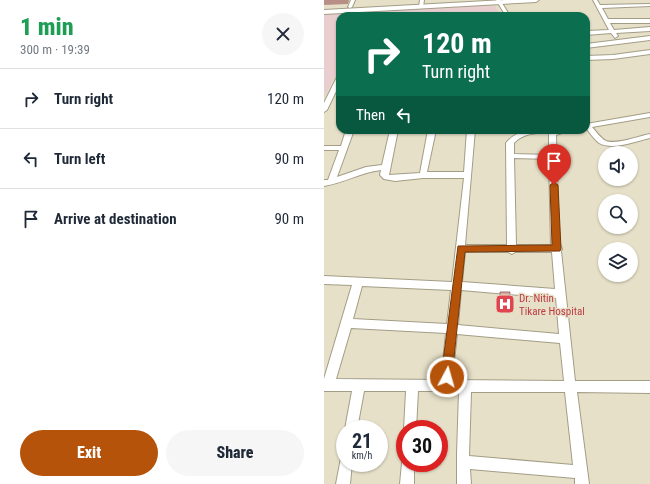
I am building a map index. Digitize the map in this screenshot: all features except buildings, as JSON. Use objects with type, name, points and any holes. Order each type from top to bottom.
[{"type":"main road","points":[[324,9],[478,0]]},
{"type":"main road","points":[[324,12],[421,3],[536,0]]},
{"type":"street","points":[[350,7],[353,0]]},
{"type":"street","points":[[595,0],[619,42]]},
{"type":"street","points":[[498,1],[505,12]]},
{"type":"street","points":[[607,22],[650,5]]},
{"type":"street","points":[[599,7],[650,21]]},
{"type":"street","points":[[590,33],[650,29]]},
{"type":"street","points":[[590,46],[650,38]]},
{"type":"street","points":[[590,57],[613,58],[650,52]]},
{"type":"street","points":[[324,110],[336,85]]},
{"type":"street","points":[[590,125],[650,114]]},
{"type":"street","points":[[590,129],[602,142],[607,144],[614,144],[650,136]]},
{"type":"street","points":[[328,182],[344,148],[349,134]]},
{"type":"street","points":[[393,134],[384,175],[391,178],[468,175]]},
{"type":"street","points":[[423,176],[431,134]]},
{"type":"street","points":[[446,386],[461,248],[471,134]]},
{"type":"street","points":[[512,250],[510,143],[517,136],[523,134]]},
{"type":"street","points":[[463,462],[582,478],[570,386],[557,249],[552,134]]},
{"type":"street","points":[[324,148],[344,148]]},
{"type":"street","points":[[510,156],[553,157]]},
{"type":"street","points":[[328,182],[369,169],[386,167]]},
{"type":"street","points":[[461,248],[512,250],[557,249]]},
{"type":"street","points":[[324,280],[457,286],[561,294]]},
{"type":"street","points":[[358,281],[347,323],[326,385],[570,386],[650,388]]},
{"type":"street","points":[[347,323],[452,329],[565,339]]},
{"type":"street","points":[[352,420],[358,385]]},
{"type":"street","points":[[410,420],[412,385]]},
{"type":"street","points":[[464,484],[463,462],[466,386]]},
{"type":"street","points":[[342,484],[344,472]]},
{"type":"street","points":[[407,484],[408,472]]},
{"type":"shaded area","points":[[494,4],[499,12],[343,12]]},
{"type":"shaded area","points":[[336,12],[336,75],[324,98],[324,13]]},
{"type":"place","name":"Dr. Nitin Tikare Hospital","points":[[505,304]]},
{"type":"route","points":[[447,377],[461,248],[512,250],[557,249],[554,185]]}]
